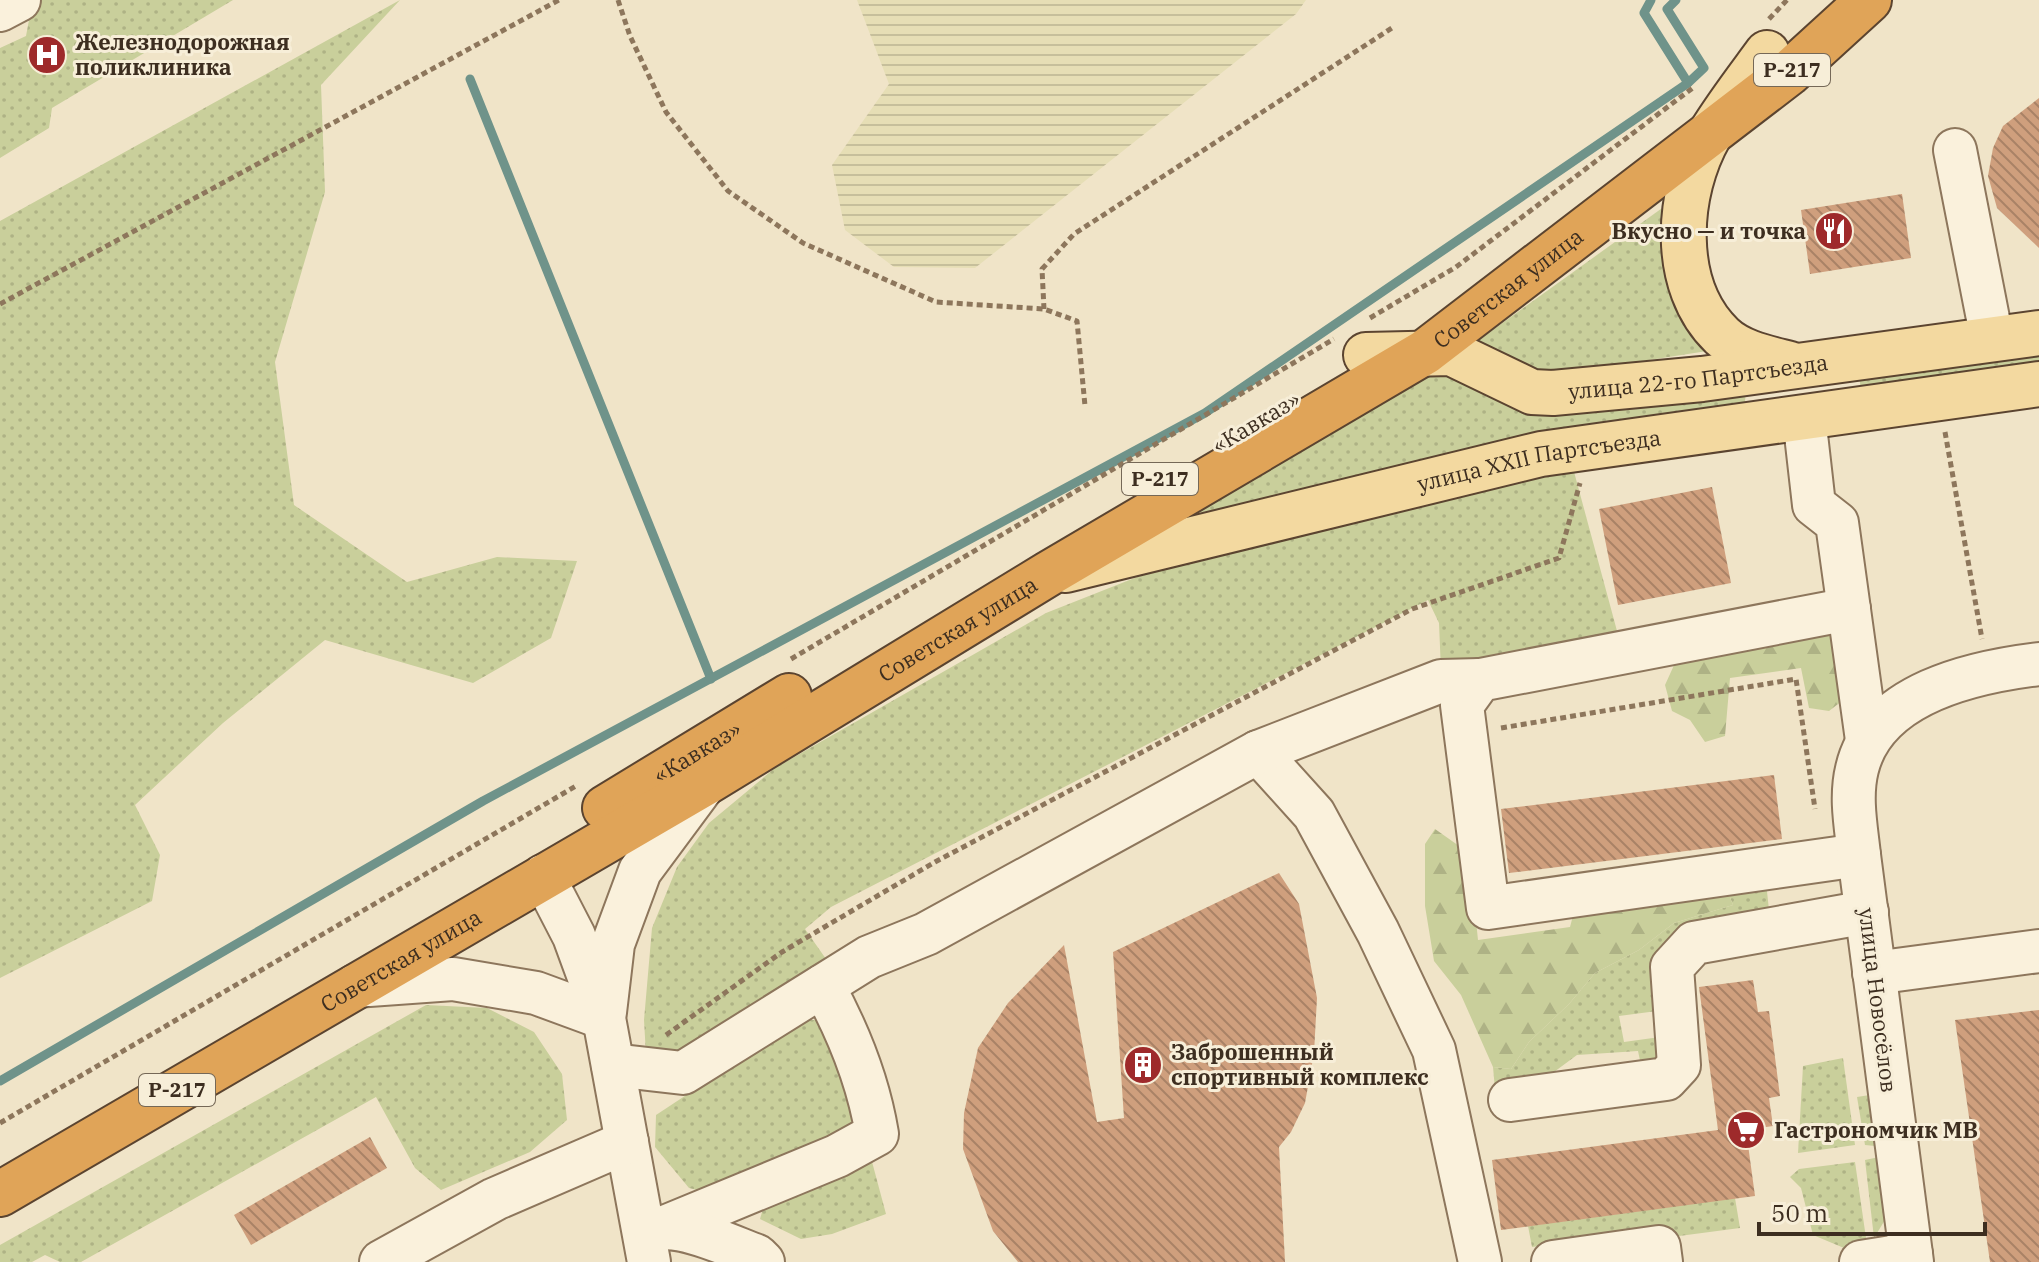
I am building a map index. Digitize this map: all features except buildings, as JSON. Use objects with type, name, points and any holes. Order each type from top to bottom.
[{"type":"highway","name":"«Кавказ»","points":[[543,876],[550,844],[659,773],[1234,436],[1357,337],[1442,311],[1707,107],[1763,41],[1824,0]]},
{"type":"highway","name":"Советская улица","points":[[0,1194],[707,782],[1048,574],[1425,352],[1789,73],[1869,0]]},
{"type":"main road","points":[[1763,41],[1710,135],[1690,189],[1683,236],[1691,290],[1722,336],[1753,355],[1796,365],[1804,417]]},
{"type":"main road","name":"улица 22-го Партсъезда","points":[[1357,337],[1425,352],[1451,353],[1532,392],[1687,380],[2039,333]]},
{"type":"main road","name":"улица XXII Партсъезда","points":[[1048,574],[1541,454],[2039,384]]},
{"type":"street","points":[[0,10],[19,0]]},
{"type":"street","points":[[1955,150],[1992,339]]},
{"type":"street","points":[[1804,417],[1814,505],[1837,523],[1867,740]]},
{"type":"street","points":[[613,1065],[683,1073],[869,957],[926,934],[1258,752],[1441,681],[1480,680],[1849,609]]},
{"type":"street","points":[[1867,740],[1898,709],[1930,691],[1988,671],[2039,664]]},
{"type":"street","points":[[1480,680],[1462,705],[1488,908],[1859,855]]},
{"type":"street","name":"улица Новосёлов","points":[[1867,740],[1856,769],[1853,796],[1912,1258]]},
{"type":"street","points":[[1258,752],[1314,814],[1378,932],[1434,1050],[1480,1262]]},
{"type":"street","points":[[604,1018],[613,944],[640,871],[707,782]]},
{"type":"street","points":[[543,876],[574,936],[604,1018],[627,1142],[653,1241]]},
{"type":"street","points":[[1510,1100],[1666,1079],[1679,1065],[1672,967],[1694,943],[1867,912]]},
{"type":"street","points":[[1874,973],[2039,951]]},
{"type":"street","points":[[355,986],[453,979],[536,993],[604,1018]]},
{"type":"street","points":[[653,1241],[837,1156],[877,1134],[871,1097],[849,1032],[823,986]]},
{"type":"street","points":[[381,1262],[495,1199],[627,1142]]},
{"type":"street","points":[[653,1241],[719,1242],[757,1256],[763,1262]]},
{"type":"street","points":[[1553,1262],[1659,1247],[1661,1262]]},
{"type":"street","points":[[1861,1262],[1912,1258]]},
{"type":"path","points":[[0,304],[435,70],[542,3],[559,0]]},
{"type":"path","points":[[618,0],[630,36],[666,112],[728,191],[803,243],[936,302],[1044,309],[1077,321],[1085,406]]},
{"type":"path","points":[[1763,41],[1787,0]]},
{"type":"path","points":[[1044,309],[1042,269],[1074,234],[1392,28]]},
{"type":"path","points":[[783,664],[1357,337],[1456,267],[1700,82]]},
{"type":"path","points":[[1945,427],[1988,671]]},
{"type":"path","points":[[661,1038],[782,952],[949,854],[1412,609],[1559,558],[1581,479]]},
{"type":"path","points":[[0,1123],[577,785]]},
{"type":"shaded area","points":[[857,0],[1306,0],[1296,14],[975,268],[894,267],[845,230],[832,165],[889,84]]},
{"type":"green space","points":[[40,0],[233,0],[52,108],[49,128],[0,158],[0,48],[26,36],[32,4]]},
{"type":"green space","points":[[400,0],[321,85],[325,192],[275,362],[294,505],[407,582],[497,557],[577,561],[551,638],[473,683],[325,640],[223,723],[135,805],[160,855],[152,901],[0,978],[0,221]]},
{"type":"green space","points":[[1665,206],[1720,349],[1540,377],[1476,342]]},
{"type":"green space","points":[[2039,347],[2039,367],[1861,392],[1859,374]]},
{"type":"green space","points":[[1443,368],[1746,389],[1745,402],[1179,517]]},
{"type":"green space","points":[[1573,468],[1620,642],[1441,671],[1439,623],[1428,600],[831,907],[805,929],[826,959],[751,1019],[676,1069],[646,1055],[644,1020],[652,928],[677,867],[709,823],[775,768],[1046,613],[1132,579],[1252,536]]},
{"type":"green space","points":[[1820,627],[1845,644],[1851,694],[1829,711],[1809,708],[1801,668],[1730,678],[1725,736],[1705,742],[1690,720],[1672,711],[1665,685],[1675,663]]},
{"type":"green space","points":[[1435,829],[1469,853],[1478,940],[1570,927],[1575,908],[1726,887],[1733,905],[1674,923],[1639,950],[1595,973],[1569,1004],[1529,1042],[1511,1069],[1493,1067],[1461,995],[1434,961],[1425,906],[1425,844]]},
{"type":"green space","points":[[1766,882],[1769,910],[1684,932],[1655,953],[1657,1011],[1619,1016],[1624,1042],[1660,1037],[1663,1060],[1642,1070],[1638,1051],[1577,1055],[1535,1086],[1495,1089],[1493,1067],[1511,1069],[1529,1042],[1569,1004],[1595,973],[1639,950],[1674,923],[1733,905],[1726,887]]},
{"type":"green space","points":[[426,1005],[487,1008],[534,1032],[562,1074],[567,1120],[530,1152],[441,1190],[415,1168],[376,1097],[81,1262],[60,1262],[45,1255],[32,1262],[0,1262],[0,1245]]},
{"type":"green space","points":[[800,1020],[827,1020],[854,1086],[854,1131],[714,1194],[689,1188],[655,1147],[656,1115]]},
{"type":"green space","points":[[1843,1058],[1855,1145],[1798,1153],[1803,1066]]},
{"type":"green space","points":[[1876,1094],[1885,1147],[1865,1145],[1857,1097]]},
{"type":"green space","points":[[1884,1156],[1888,1215],[1874,1238],[1865,1160]]},
{"type":"green space","points":[[871,1158],[886,1214],[832,1234],[801,1239],[760,1219],[767,1195]]},
{"type":"green space","points":[[1855,1162],[1866,1238],[1863,1245],[1844,1248],[1813,1235],[1801,1188],[1790,1177],[1799,1169]]},
{"type":"green space","points":[[1735,1198],[1740,1228],[1664,1238],[1620,1236],[1532,1247],[1528,1226]]},
{"type":"waterway","points":[[1651,0],[1644,13],[1688,83]]},
{"type":"waterway","points":[[0,1081],[483,801],[1205,413],[1688,83],[1704,68],[1667,9],[1676,0]]},
{"type":"waterway","points":[[470,79],[711,679]]},
{"type":"place","name":"Железнодорожная поликлиника","points":[[47,55]]},
{"type":"place","name":"Вкусно — и точка","points":[[1834,231]]},
{"type":"place","name":"Заброшенный спортивный комплекс","points":[[1143,1065]]},
{"type":"place","name":"Гастрономчик МВ","points":[[1746,1130]]}]
